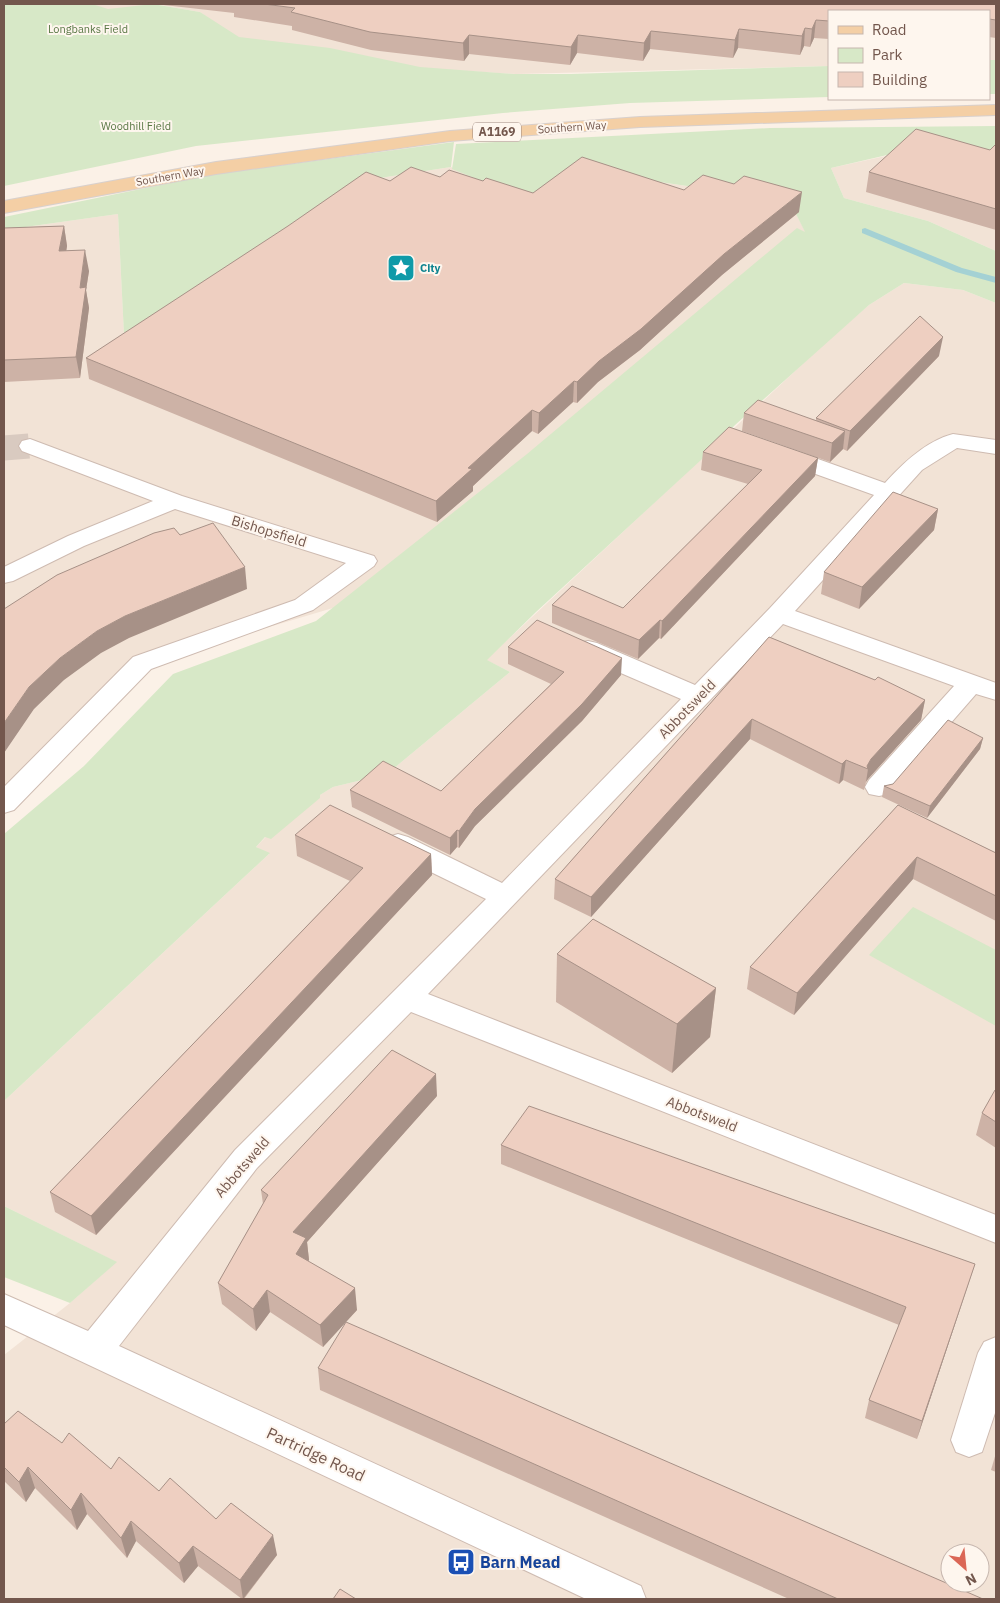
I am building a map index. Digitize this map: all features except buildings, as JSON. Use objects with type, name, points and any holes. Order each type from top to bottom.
[{"type":"main road","name":"Southern Way","points":[[4,207],[216,168],[450,136],[640,122],[996,110]]},
{"type":"street","name":"Abbotsweld","points":[[94,1352],[246,1159],[506,898],[779,614],[914,465],[953,441],[996,447]]},
{"type":"street","name":"Bishopsfield","points":[[4,803],[142,664],[304,605],[364,560],[174,501],[30,446]]},
{"type":"street","points":[[758,446],[889,492]]},
{"type":"street","points":[[4,576],[76,541],[174,501]]},
{"type":"street","points":[[779,614],[984,688],[879,787]]},
{"type":"street","points":[[566,640],[699,697]]},
{"type":"street","points":[[376,833],[506,898]]},
{"type":"street","name":"Abbotsweld","points":[[407,998],[996,1229]]},
{"type":"street","name":"Partridge Road","points":[[4,1309],[627,1599]]},
{"type":"street","points":[[968,1440],[996,1353]]},
{"type":"shaded area","points":[[60,4],[996,4],[996,60],[990,61],[990,10],[828,10],[828,66],[516,74],[419,68],[235,38],[200,12],[159,5],[82,13]]},
{"type":"shaded area","points":[[922,148],[996,150],[996,251],[928,221],[844,198],[831,168]]},
{"type":"shaded area","points":[[451,167],[532,201],[583,171],[742,194],[794,210],[806,233],[353,602],[141,665],[4,800],[4,230],[118,214],[124,335],[354,182]]},
{"type":"shaded area","points":[[904,283],[963,290],[996,303],[996,1599],[4,1599],[4,1355],[70,1303],[116,1262],[4,1206],[4,1101],[269,854],[256,847],[287,815],[333,787],[387,774],[510,672],[486,660],[824,344],[869,305]]},
{"type":"green space","points":[[4,4],[92,4],[108,9],[153,4],[200,12],[239,37],[330,48],[420,67],[514,74],[571,74],[828,66],[828,97],[630,103],[503,113],[196,146],[4,186]]},
{"type":"green space","points":[[990,60],[996,60],[996,94],[990,94]]},
{"type":"green space","points":[[996,126],[996,150],[913,149],[831,168],[844,198],[928,221],[996,251],[996,303],[963,290],[904,283],[869,305],[735,425],[701,460],[536,612],[487,660],[510,672],[387,774],[333,787],[320,795],[320,798],[271,839],[265,837],[256,847],[270,853],[4,1101],[4,834],[84,766],[173,674],[316,621],[527,454],[797,228],[805,232],[794,210],[742,194],[584,171],[532,201],[452,169],[456,144],[770,128]]},
{"type":"green space","points":[[454,142],[451,167],[354,182],[124,335],[118,214],[4,230],[4,217],[209,175]]},
{"type":"green space","points":[[913,907],[996,950],[996,1026],[869,955]]},
{"type":"green space","points":[[4,1206],[117,1262],[70,1303],[4,1277]]},
{"type":"waterway","points":[[865,231],[959,270],[996,280]]},
{"type":"tunnel","points":[[4,448],[30,446]]},
{"type":"place","name":"City","points":[[401,268]]},
{"type":"place","name":"Barn Mead","points":[[461,1562]]},
{"type":"park label","name":"Longbanks Field","points":[[88,29]]},
{"type":"park label","name":"Woodhill Field","points":[[136,126]]}]
